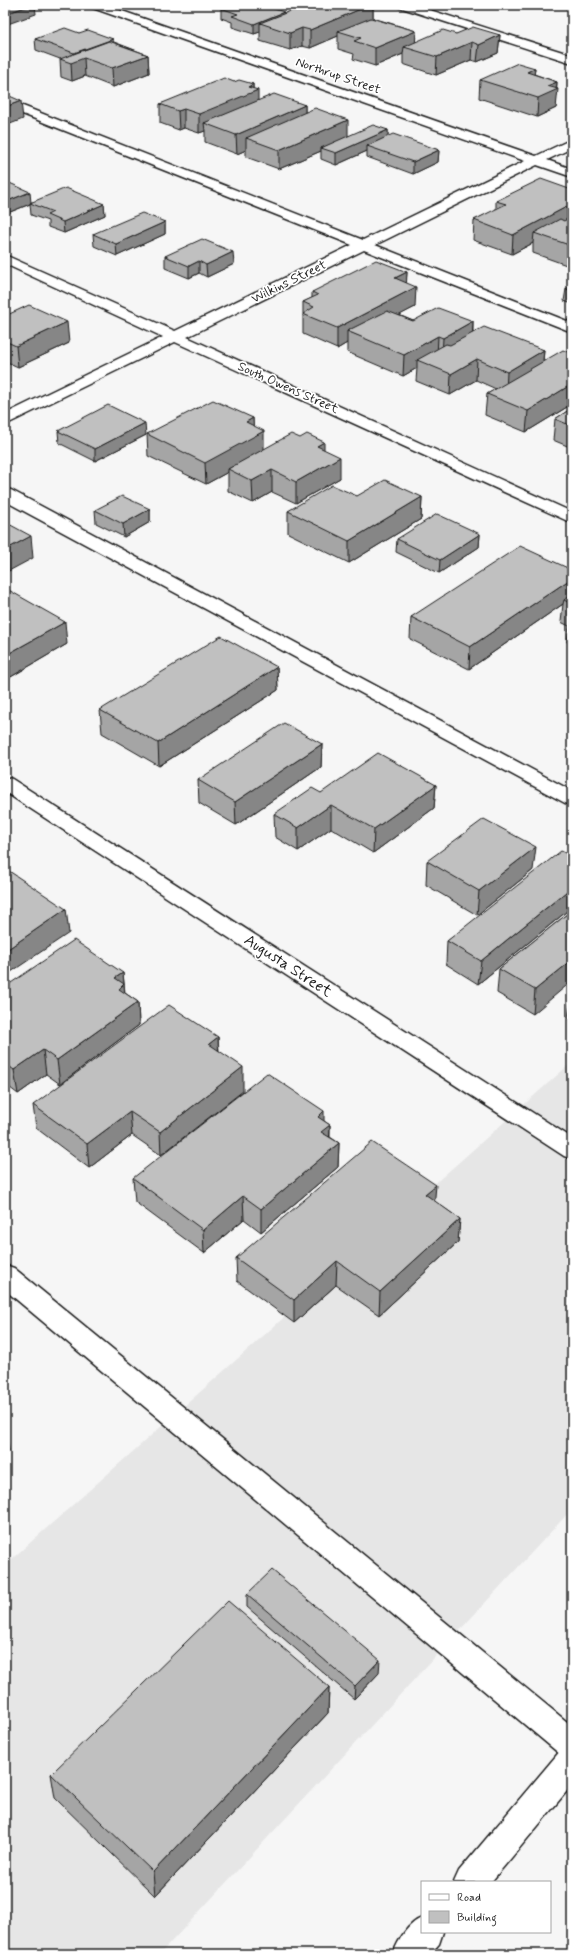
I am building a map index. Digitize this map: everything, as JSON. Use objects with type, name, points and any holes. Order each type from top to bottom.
[{"type":"street","name":"Northrup Street","points":[[94,5],[572,173]]},
{"type":"street","points":[[402,5],[572,59]]},
{"type":"street","points":[[5,103],[572,328]]},
{"type":"street","name":"Wilkins Street","points":[[5,420],[572,143]]},
{"type":"street","name":"South Owens Street","points":[[5,259],[572,518]]},
{"type":"street","points":[[5,494],[572,799]]},
{"type":"street","name":"Augusta Street","points":[[5,783],[572,1150]]},
{"type":"street","points":[[5,1274],[572,1745]]},
{"type":"street","points":[[471,1881],[572,1761]]},
{"type":"street","points":[[409,1954],[426,1933]]},
{"type":"shaded area","points":[[572,1062],[572,1509],[160,1954],[5,1954],[5,1565]]},
{"type":"building","points":[[5,5],[31,5],[5,14]]},
{"type":"building","points":[[229,5],[262,5],[284,12],[254,24],[232,16],[238,14],[221,8]]},
{"type":"building","points":[[306,5],[370,5],[310,30],[302,28],[290,33],[260,23]]},
{"type":"building","points":[[371,18],[416,31],[375,48],[354,41],[361,38],[338,31]]},
{"type":"building","points":[[473,27],[500,35],[479,45],[472,42],[437,57],[404,47],[443,30],[456,34]]},
{"type":"building","points":[[65,28],[79,33],[88,30],[113,39],[74,53],[35,39]]},
{"type":"building","points":[[109,41],[148,55],[112,68],[84,58],[71,63],[60,59]]},
{"type":"building","points":[[518,63],[535,68],[527,72],[557,82],[547,86],[558,89],[538,98],[480,80]]},
{"type":"building","points":[[224,78],[234,82],[239,80],[253,84],[248,87],[258,90],[199,114],[184,109],[178,111],[160,104]]},
{"type":"building","points":[[5,94],[21,101],[5,107]]},
{"type":"building","points":[[274,94],[305,105],[236,135],[204,123]]},
{"type":"building","points":[[315,108],[348,120],[279,150],[246,138]]},
{"type":"building","points":[[373,125],[388,130],[336,153],[321,148]]},
{"type":"building","points":[[393,134],[439,150],[413,162],[367,146]]},
{"type":"building","points":[[541,179],[572,190],[572,204],[513,235],[474,220],[506,204],[496,201]]},
{"type":"building","points":[[5,181],[30,192],[5,202]]},
{"type":"building","points":[[66,188],[104,204],[63,222],[47,215],[53,212],[30,203]]},
{"type":"building","points":[[142,213],[165,222],[116,244],[93,234]]},
{"type":"building","points":[[572,216],[572,246],[534,233],[560,219],[564,221]]},
{"type":"building","points":[[202,239],[233,252],[206,265],[199,261],[189,266],[165,256]]},
{"type":"building","points":[[376,260],[407,272],[395,278],[416,287],[337,328],[303,314],[314,307],[303,302],[318,295],[312,292]]},
{"type":"building","points":[[572,285],[572,291],[566,289]]},
{"type":"building","points":[[29,305],[67,322],[16,346],[5,341],[5,316]]},
{"type":"building","points":[[438,308],[473,321],[443,338],[438,336],[404,355],[347,331],[387,311],[413,321]]},
{"type":"building","points":[[484,327],[544,350],[507,372],[477,359],[451,374],[417,360],[446,344],[450,345]]},
{"type":"building","points":[[563,350],[572,354],[572,384],[528,411],[487,394]]},
{"type":"building","points":[[213,400],[253,418],[246,422],[264,431],[205,463],[147,434]]},
{"type":"building","points":[[108,405],[145,423],[95,449],[58,431]]},
{"type":"building","points":[[572,408],[572,426],[555,419]]},
{"type":"building","points":[[291,434],[300,438],[307,434],[324,442],[317,446],[340,457],[296,482],[272,470],[252,481],[228,469]]},
{"type":"building","points":[[385,480],[422,497],[349,541],[288,511],[332,485],[357,496]]},
{"type":"building","points":[[122,496],[150,509],[123,524],[95,510]]},
{"type":"building","points":[[437,514],[480,534],[440,560],[397,539]]},
{"type":"building","points":[[5,522],[31,536],[5,550]]},
{"type":"building","points":[[520,546],[572,570],[572,578],[470,647],[411,617]]},
{"type":"building","points":[[5,588],[65,622],[6,655]]},
{"type":"building","points":[[572,594],[572,604],[564,600]]},
{"type":"building","points":[[221,636],[277,667],[158,743],[100,710]]},
{"type":"building","points":[[284,723],[322,744],[235,802],[198,780]]},
{"type":"building","points":[[378,753],[436,785],[374,829],[331,805],[298,828],[274,814],[312,788],[321,793]]},
{"type":"building","points":[[484,819],[536,847],[479,891],[427,861]]},
{"type":"building","points":[[561,851],[572,856],[572,887],[481,961],[447,941]]},
{"type":"building","points":[[9,871],[66,909],[5,951],[5,874]]},
{"type":"building","points":[[572,910],[572,960],[535,990],[499,969]]},
{"type":"building","points":[[74,940],[123,973],[115,978],[124,984],[119,989],[138,1002],[57,1060],[43,1050],[14,1070],[5,1063],[5,987]]},
{"type":"building","points":[[169,1005],[218,1037],[209,1044],[243,1067],[160,1132],[130,1112],[87,1144],[33,1105]]},
{"type":"building","points":[[267,1073],[324,1111],[318,1117],[330,1125],[321,1132],[339,1143],[261,1209],[243,1196],[203,1230],[133,1178]]},
{"type":"building","points":[[372,1142],[436,1185],[425,1194],[460,1219],[380,1292],[337,1261],[294,1300],[236,1258]]},
{"type":"building","points":[[272,1570],[380,1660],[355,1686],[247,1594]]},
{"type":"building","points":[[228,1601],[329,1687],[153,1872],[51,1774]]}]
